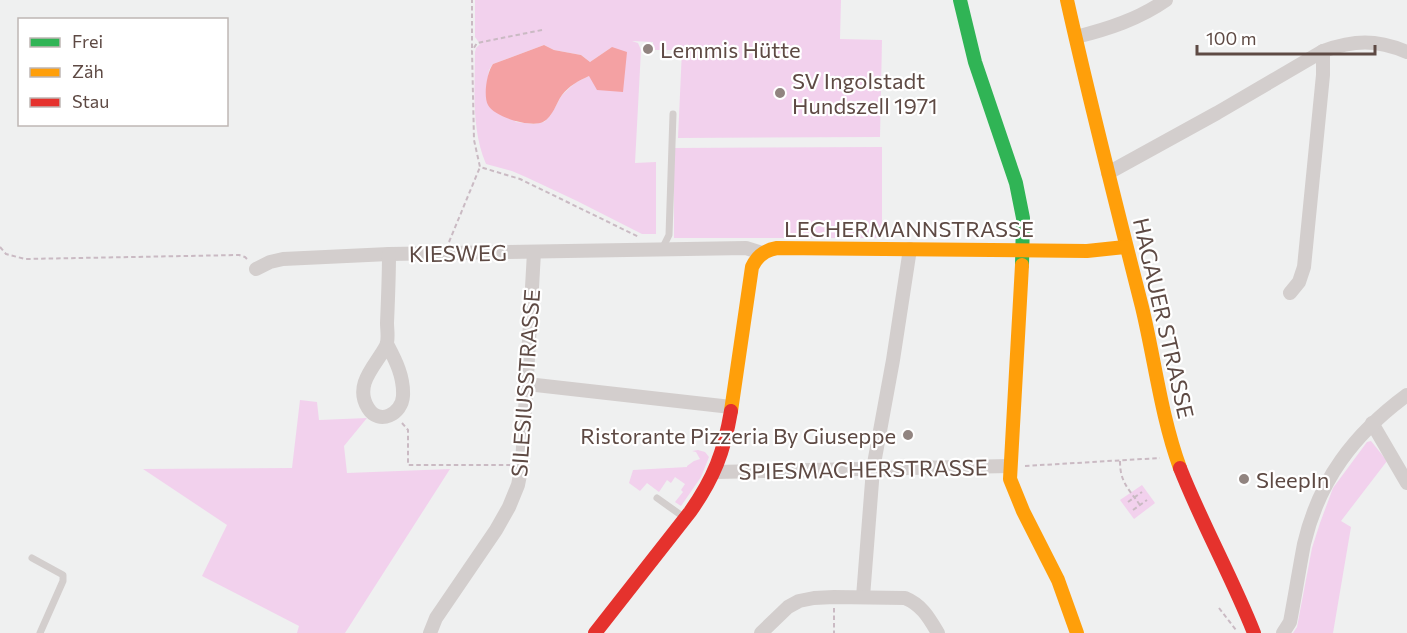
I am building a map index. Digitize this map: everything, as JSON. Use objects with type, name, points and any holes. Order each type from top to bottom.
[{"type":"street","points":[[960,0],[975,62],[1016,183],[1023,218],[1010,479],[1014,493],[1050,564],[1077,633]]},
{"type":"street","name":"HAGAUER STRASSE","points":[[1067,0],[1176,457],[1254,633]]},
{"type":"street","points":[[1076,37],[1124,23],[1166,0]]},
{"type":"street","points":[[1108,173],[1323,51],[1340,45],[1374,42],[1407,52]]},
{"type":"street","points":[[1290,293],[1299,282],[1304,267],[1323,75],[1323,51]]},
{"type":"street","name":"LECHERMANNSTRASSE","points":[[595,633],[703,494],[715,472],[727,435],[752,267],[762,253],[768,249],[777,248],[1087,251],[1125,247]]},
{"type":"street","name":"KIESWEG","points":[[256,269],[283,259],[389,254],[746,248],[762,253]]},
{"type":"street","points":[[863,597],[873,469],[910,249]]},
{"type":"street","name":"SILESIUSSTRASSE","points":[[430,633],[436,618],[496,530],[519,485],[534,252]]},
{"type":"street","points":[[387,344],[369,371],[365,384],[366,405],[371,412],[379,416],[394,414],[403,398],[396,361],[387,344],[389,254]]},
{"type":"street","points":[[527,384],[731,406]]},
{"type":"street","points":[[1283,633],[1290,622],[1312,518],[1326,483],[1341,460],[1372,423],[1407,395]]},
{"type":"street","points":[[1372,423],[1407,483]]},
{"type":"street","name":"SPIESMACHERSTRASSE","points":[[715,472],[1010,466]]},
{"type":"street","points":[[766,630],[788,607],[799,601],[834,597],[894,597],[914,602],[927,614],[938,633]]},
{"type":"lane","points":[[658,249],[669,235],[673,114]]},
{"type":"lane","points":[[657,498],[685,518]]},
{"type":"lane","points":[[32,558],[63,575],[63,581],[40,633]]},
{"type":"path","points":[[445,253],[480,166],[474,140],[472,0]]},
{"type":"path","points":[[471,51],[477,43],[542,30]]},
{"type":"path","points":[[480,166],[520,179],[646,240],[658,249]]},
{"type":"path","points":[[0,247],[6,254],[25,259],[239,255],[245,257],[256,269]]},
{"type":"path","points":[[394,414],[408,430],[408,465],[522,465]]},
{"type":"path","points":[[1010,466],[1176,457]]},
{"type":"path","points":[[1120,461],[1122,481],[1140,505]]},
{"type":"path","points":[[1128,502],[1142,492]]},
{"type":"path","points":[[1133,510],[1147,500]]},
{"type":"path","points":[[834,597],[834,633]]},
{"type":"path","points":[[1219,608],[1238,633]]},
{"type":"shaded area","name":"SV Ingolstadt Hundszell 1971","points":[[475,0],[841,0],[840,39],[882,40],[880,137],[678,138],[682,50],[653,50],[653,42],[632,41],[638,43],[641,50],[635,163],[656,162],[656,234],[642,234],[528,178],[486,164],[476,123],[475,52],[480,44],[475,37]],"holes":[[[544,45],[554,50],[581,55],[590,62],[612,47],[589,76],[575,83],[562,95],[544,122],[534,124],[516,122],[486,91],[489,70],[493,64]]]},
{"type":"shaded area","points":[[544,45],[554,50],[581,55],[590,62],[612,47],[627,52],[623,92],[597,90],[589,76],[565,92],[552,113],[543,122],[530,124],[497,114],[488,105],[486,90],[493,64]]},
{"type":"shaded area","points":[[882,147],[882,238],[674,238],[674,148]]},
{"type":"shaded area","points":[[300,400],[317,402],[319,420],[367,418],[344,446],[347,473],[450,469],[345,633],[297,633],[299,626],[202,576],[227,525],[143,469],[292,468]]},
{"type":"shaded area","points":[[1371,441],[1387,461],[1341,521],[1351,527],[1333,633],[1293,633],[1297,627],[1312,548],[1333,488],[1367,442]]},
{"type":"shaded area","points":[[692,451],[705,452],[709,457],[701,477],[681,506],[675,502],[683,492],[681,490],[685,484],[675,477],[671,483],[667,480],[659,492],[647,483],[640,491],[629,483],[633,470],[687,467],[700,459],[696,452]]},
{"type":"shaded area","points":[[1142,485],[1155,503],[1134,519],[1120,500]]},
{"type":"traffic: fast","points":[[960,0],[975,62],[1016,183],[1023,218],[1022,265]]},
{"type":"traffic: slow","points":[[1067,0],[1142,307],[1168,428],[1180,468]]},
{"type":"traffic: slow","points":[[731,411],[752,267],[756,260],[769,250],[777,248],[1087,251],[1125,247]]},
{"type":"traffic: slow","points":[[1022,265],[1010,479],[1023,511],[1058,580],[1077,633]]},
{"type":"traffic: jam","points":[[595,633],[698,500],[717,464],[731,411]]},
{"type":"traffic: jam","points":[[1180,468],[1254,633]]},
{"type":"place","name":"Lemmis Hütte","points":[[648,49]]},
{"type":"place","name":"SV Ingolstadt Hundszell 1971","points":[[780,93]]},
{"type":"place","name":"Ristorante Pizzeria By Giuseppe","points":[[908,435]]},
{"type":"place","name":"SleepIn","points":[[1244,479]]}]
